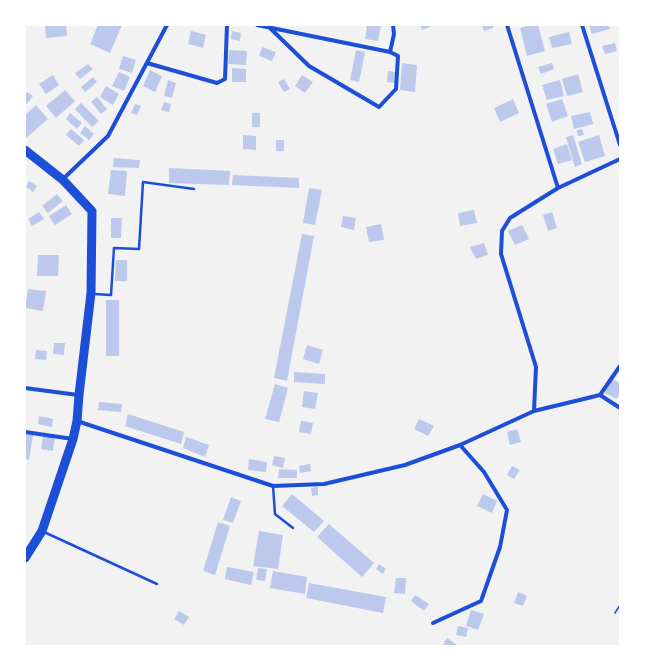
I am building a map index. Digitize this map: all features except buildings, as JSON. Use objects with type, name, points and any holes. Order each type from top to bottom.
[{"type":"main road","points":[[25,150],[63,180],[92,211],[91,294],[77,421],[73,439],[42,531],[25,558]]},
{"type":"street","points":[[63,180],[108,136],[167,25]]},
{"type":"street","points":[[147,63],[217,83],[225,79],[227,25]]},
{"type":"street","points":[[257,25],[390,52],[398,56],[396,89],[379,107],[309,66],[270,28]]},
{"type":"street","points":[[390,52],[394,34],[393,25]]},
{"type":"street","points":[[507,25],[558,188]]},
{"type":"street","points":[[582,25],[620,145]]},
{"type":"street","points":[[534,411],[536,366],[501,254],[502,231],[510,218],[558,188],[620,158]]},
{"type":"street","points":[[77,421],[273,486],[324,484],[405,465],[460,444],[534,411],[600,395],[620,366]]},
{"type":"street","points":[[25,388],[79,395]]},
{"type":"street","points":[[600,395],[620,408]]},
{"type":"street","points":[[25,432],[73,439]]},
{"type":"street","points":[[433,623],[481,601],[500,547],[507,510],[484,472],[460,444]]},
{"type":"lane","points":[[91,294],[111,295],[114,248],[139,249],[143,182],[194,189]]},
{"type":"lane","points":[[273,486],[275,514],[293,528]]},
{"type":"lane","points":[[42,531],[157,584]]},
{"type":"path","points":[[615,613],[620,605]]}]
